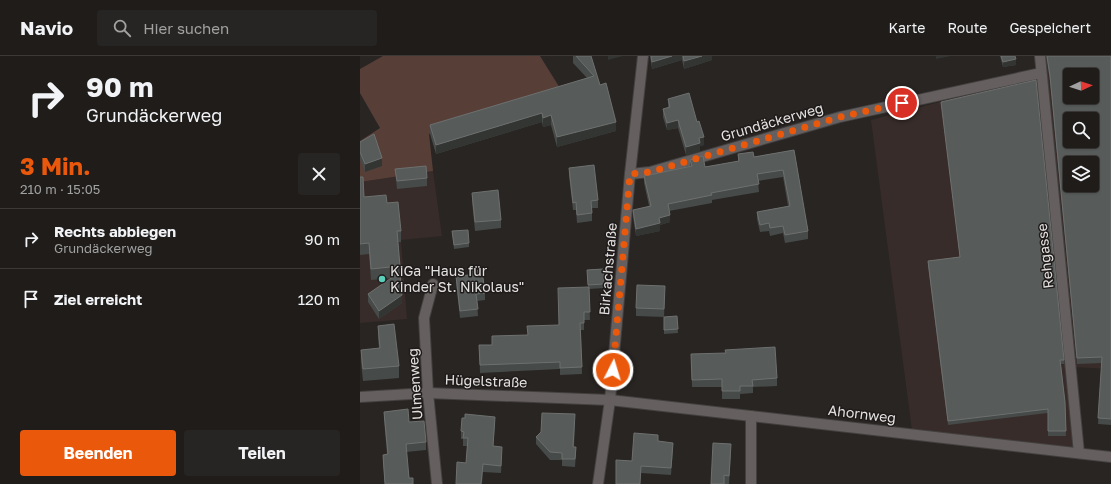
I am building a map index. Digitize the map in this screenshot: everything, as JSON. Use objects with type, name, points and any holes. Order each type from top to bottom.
[{"type":"street","name":"Birkachstraße","points":[[598,484],[610,400],[630,174],[643,56]]},
{"type":"street","name":"Rehgasse","points":[[1040,56],[1079,453]]},
{"type":"street","name":"Grundäckerweg","points":[[630,174],[650,172],[840,117],[1041,73]]},
{"type":"street","name":"Ulmenweg","points":[[433,284],[424,318],[428,393],[437,484]]},
{"type":"street","name":"Hügelstraße","points":[[360,397],[428,393],[610,400]]},
{"type":"street","name":"Ahornweg","points":[[610,400],[1111,457]]},
{"type":"street","points":[[751,416],[751,484]]},
{"type":"shaded area","points":[[383,56],[540,56],[563,93],[429,134],[433,171],[360,182],[360,141],[380,128],[360,93],[360,69]]},
{"type":"shaded area","points":[[1035,56],[1111,56],[1111,369],[1073,367],[1080,449],[912,430],[871,120],[1035,77]]},
{"type":"shaded area","name":"KiGa \"Haus für Kinder St. Nikolaus\"","points":[[433,171],[442,236],[401,240],[407,319],[360,323],[360,182]]},
{"type":"building","points":[[576,56],[591,56],[600,85],[606,83],[616,122],[557,137],[551,115],[543,118],[542,113],[436,145],[430,125],[594,76]]},
{"type":"building","points":[[651,56],[672,56],[652,62]]},
{"type":"building","points":[[683,56],[702,56],[684,61]]},
{"type":"building","points":[[1001,56],[1015,56],[1016,59],[1003,62]]},
{"type":"building","points":[[1047,56],[1111,56],[1111,419],[1098,418],[1102,357],[1077,358]]},
{"type":"building","points":[[1036,80],[1064,360],[1060,360],[1065,402],[1066,431],[1048,431],[1048,409],[948,421],[928,261],[960,257],[941,102]]},
{"type":"building","points":[[689,93],[697,122],[699,121],[704,137],[699,138],[700,143],[686,147],[678,120],[667,123],[663,109],[670,107],[668,99]]},
{"type":"building","points":[[374,134],[382,158],[365,164],[360,152],[360,142]]},
{"type":"building","points":[[794,150],[808,231],[785,235],[783,226],[770,228],[769,223],[760,225],[757,212],[790,206],[783,170],[757,174],[759,184],[711,193],[712,195],[668,204],[670,215],[659,218],[660,223],[636,229],[633,210],[651,206],[644,176],[692,166],[690,160],[703,156],[705,167],[739,161],[738,154],[753,152],[754,157]]},
{"type":"building","points":[[594,165],[598,200],[591,201],[592,213],[577,215],[576,202],[573,203],[569,168]]},
{"type":"building","points":[[426,166],[427,178],[397,181],[395,169]]},
{"type":"building","points":[[360,177],[363,177],[364,197],[386,195],[387,203],[398,202],[401,231],[397,231],[400,266],[371,269],[369,243],[360,244]]},
{"type":"building","points":[[498,190],[501,220],[475,222],[472,193]]},
{"type":"building","points":[[468,230],[469,243],[454,245],[452,231]]},
{"type":"building","points":[[603,269],[604,284],[588,285],[587,270]]},
{"type":"building","points":[[482,270],[485,293],[476,294],[478,309],[460,311],[456,276],[470,275],[470,271]]},
{"type":"building","points":[[400,272],[402,295],[379,311],[368,294]]},
{"type":"building","points":[[637,285],[665,286],[664,309],[636,308]]},
{"type":"building","points":[[589,287],[590,312],[584,312],[584,323],[580,323],[582,367],[560,368],[560,362],[480,365],[479,345],[492,345],[492,336],[528,335],[527,326],[559,325],[558,288]]},
{"type":"building","points":[[677,316],[678,329],[664,330],[664,317]]},
{"type":"building","points":[[394,324],[399,366],[363,369],[361,350],[380,348],[378,326]]},
{"type":"building","points":[[775,347],[777,378],[752,380],[753,386],[740,386],[740,391],[722,391],[722,379],[692,380],[691,354],[726,353],[725,350]]},
{"type":"building","points":[[408,409],[409,422],[424,421],[426,442],[406,444],[409,478],[413,478],[413,484],[385,484],[383,455],[388,454],[384,412]]},
{"type":"building","points":[[542,413],[575,414],[573,447],[576,447],[575,459],[562,459],[562,453],[550,452],[536,437],[541,432]]},
{"type":"building","points":[[465,414],[495,417],[493,446],[502,447],[501,466],[483,464],[481,484],[456,484],[457,462],[466,463],[468,438],[463,438],[464,432],[461,431],[462,418],[465,418]]},
{"type":"building","points":[[634,433],[658,435],[658,441],[673,443],[671,468],[641,466],[640,484],[616,484],[616,460],[632,461]]},
{"type":"building","points":[[713,443],[731,444],[729,476],[724,475],[724,484],[711,484]]},
{"type":"place","name":"KiGa \"Haus für Kinder St. Nikolaus\"","points":[[382,279]]},
{"type":"route","points":[[613,370],[630,174],[650,172],[840,117],[902,103]]}]
